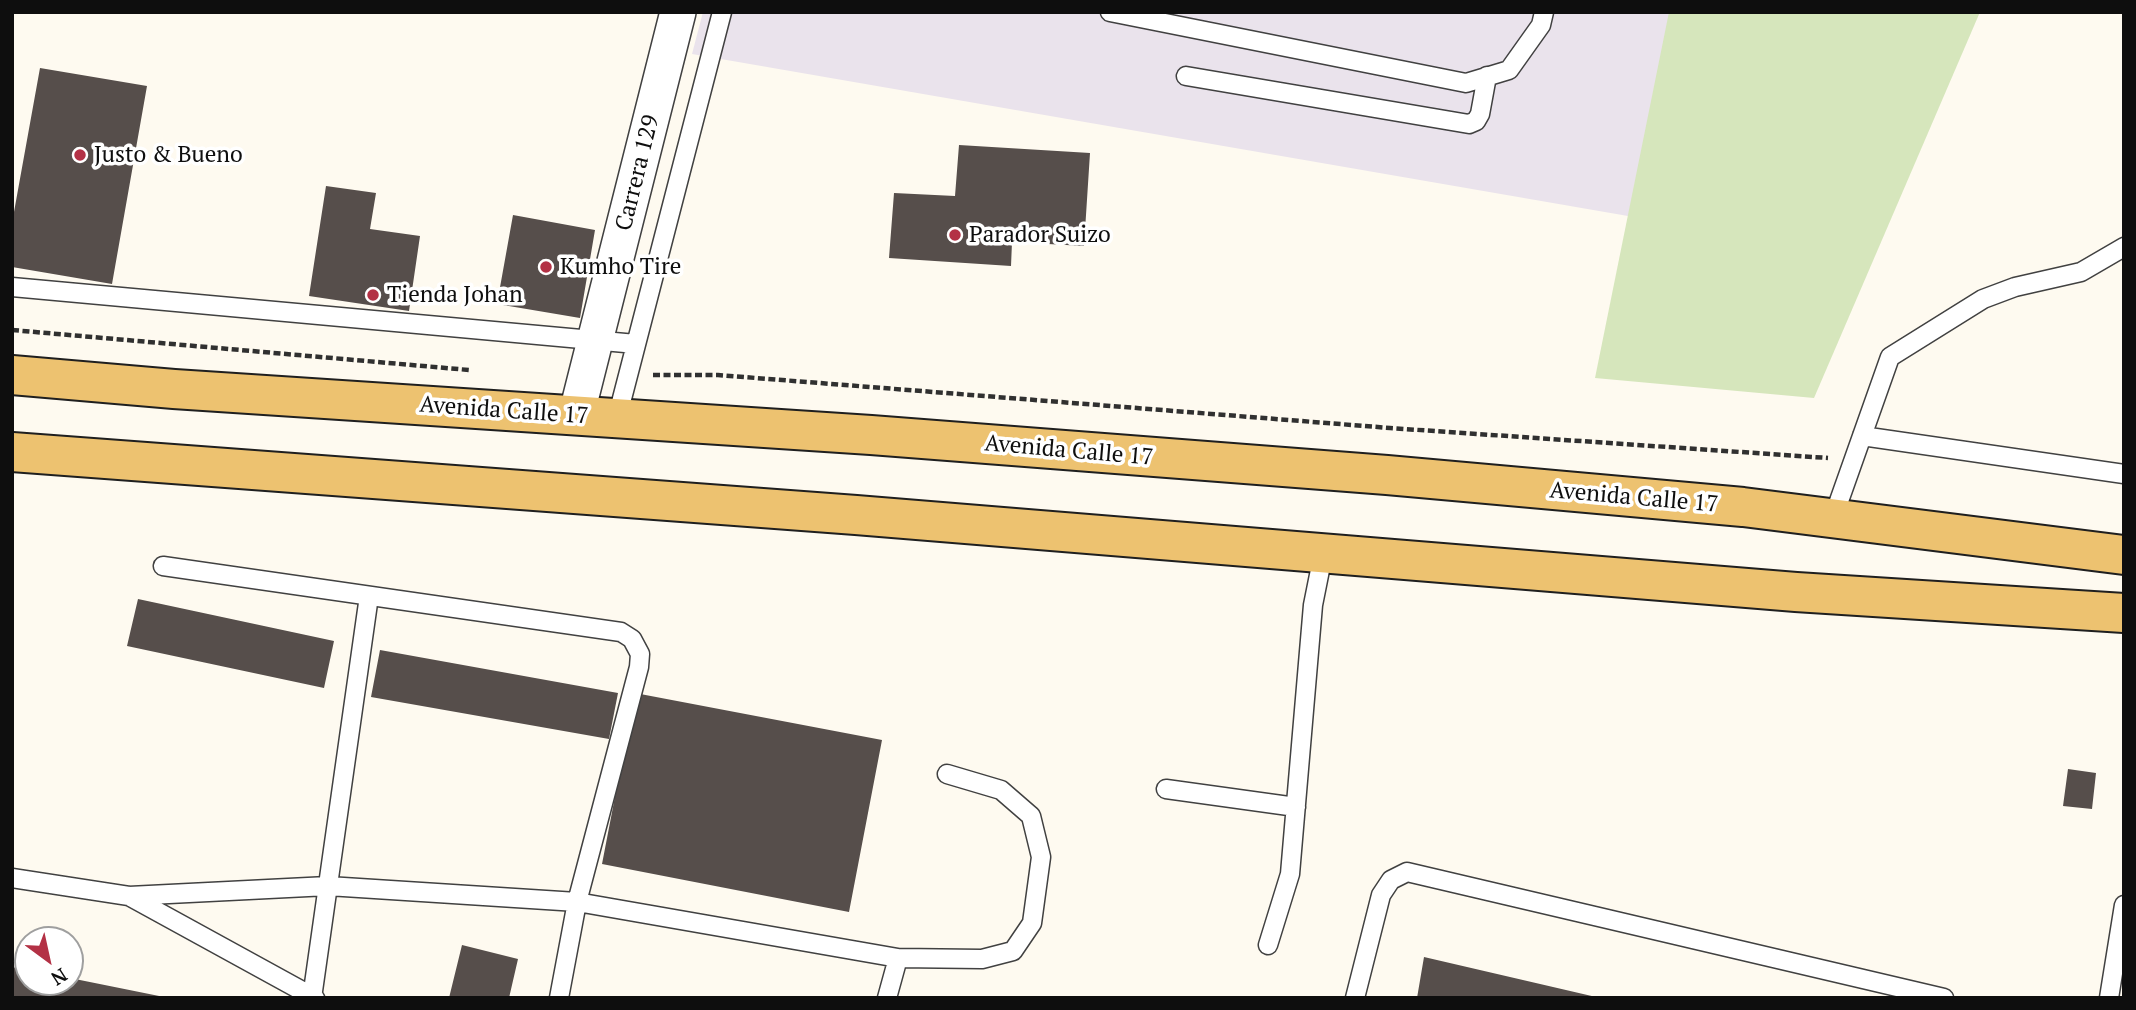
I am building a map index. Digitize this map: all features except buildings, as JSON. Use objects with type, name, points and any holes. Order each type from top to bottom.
[{"type":"main road","name":"Avenida Calle 17","points":[[12,375],[187,390],[871,435],[1387,475],[1833,518],[2124,555]]},
{"type":"main road","points":[[12,452],[843,514],[1796,592],[2124,614]]},
{"type":"street","name":"Carrera 129","points":[[576,416],[678,12]]},
{"type":"lane","points":[[617,418],[722,12]]},
{"type":"lane","points":[[1110,12],[1465,83],[1509,70],[1541,25],[1544,12]]},
{"type":"lane","points":[[1186,76],[1469,124],[1476,121],[1480,114],[1488,76]]},
{"type":"lane","points":[[1833,518],[1890,357],[1983,299],[2015,287],[2081,272],[2124,247]]},
{"type":"lane","points":[[12,286],[636,344]]},
{"type":"lane","points":[[1862,436],[2124,474]]},
{"type":"lane","points":[[1268,945],[1290,874],[1313,605],[1324,555]]},
{"type":"lane","points":[[163,566],[621,632],[632,639],[640,654],[639,667],[578,902],[559,998]]},
{"type":"lane","points":[[129,896],[313,997],[369,596]]},
{"type":"lane","points":[[12,878],[129,896],[328,886],[578,902],[898,958],[982,958],[1013,951],[1032,923],[1041,857],[1031,816],[1001,790],[947,774]]},
{"type":"lane","points":[[1166,789],[1296,807]]},
{"type":"lane","points":[[1355,998],[1381,895],[1391,880],[1407,872],[1944,998]]},
{"type":"lane","points":[[2109,998],[2124,905]]},
{"type":"lane","points":[[887,998],[898,958]]},
{"type":"path","points":[[12,330],[470,370]]},
{"type":"path","points":[[628,376],[718,375],[1390,428],[1854,459]]},
{"type":"shaded area","points":[[703,12],[1745,12],[1703,229],[692,54]]},
{"type":"green space","points":[[1669,12],[1980,12],[1814,398],[1595,378]]},
{"type":"place","name":"Justo & Bueno","points":[[80,155]]},
{"type":"place","name":"Parador Suizo","points":[[955,235]]},
{"type":"place","name":"Kumho Tire","points":[[546,267]]},
{"type":"place","name":"Tienda Johan","points":[[373,295]]}]
